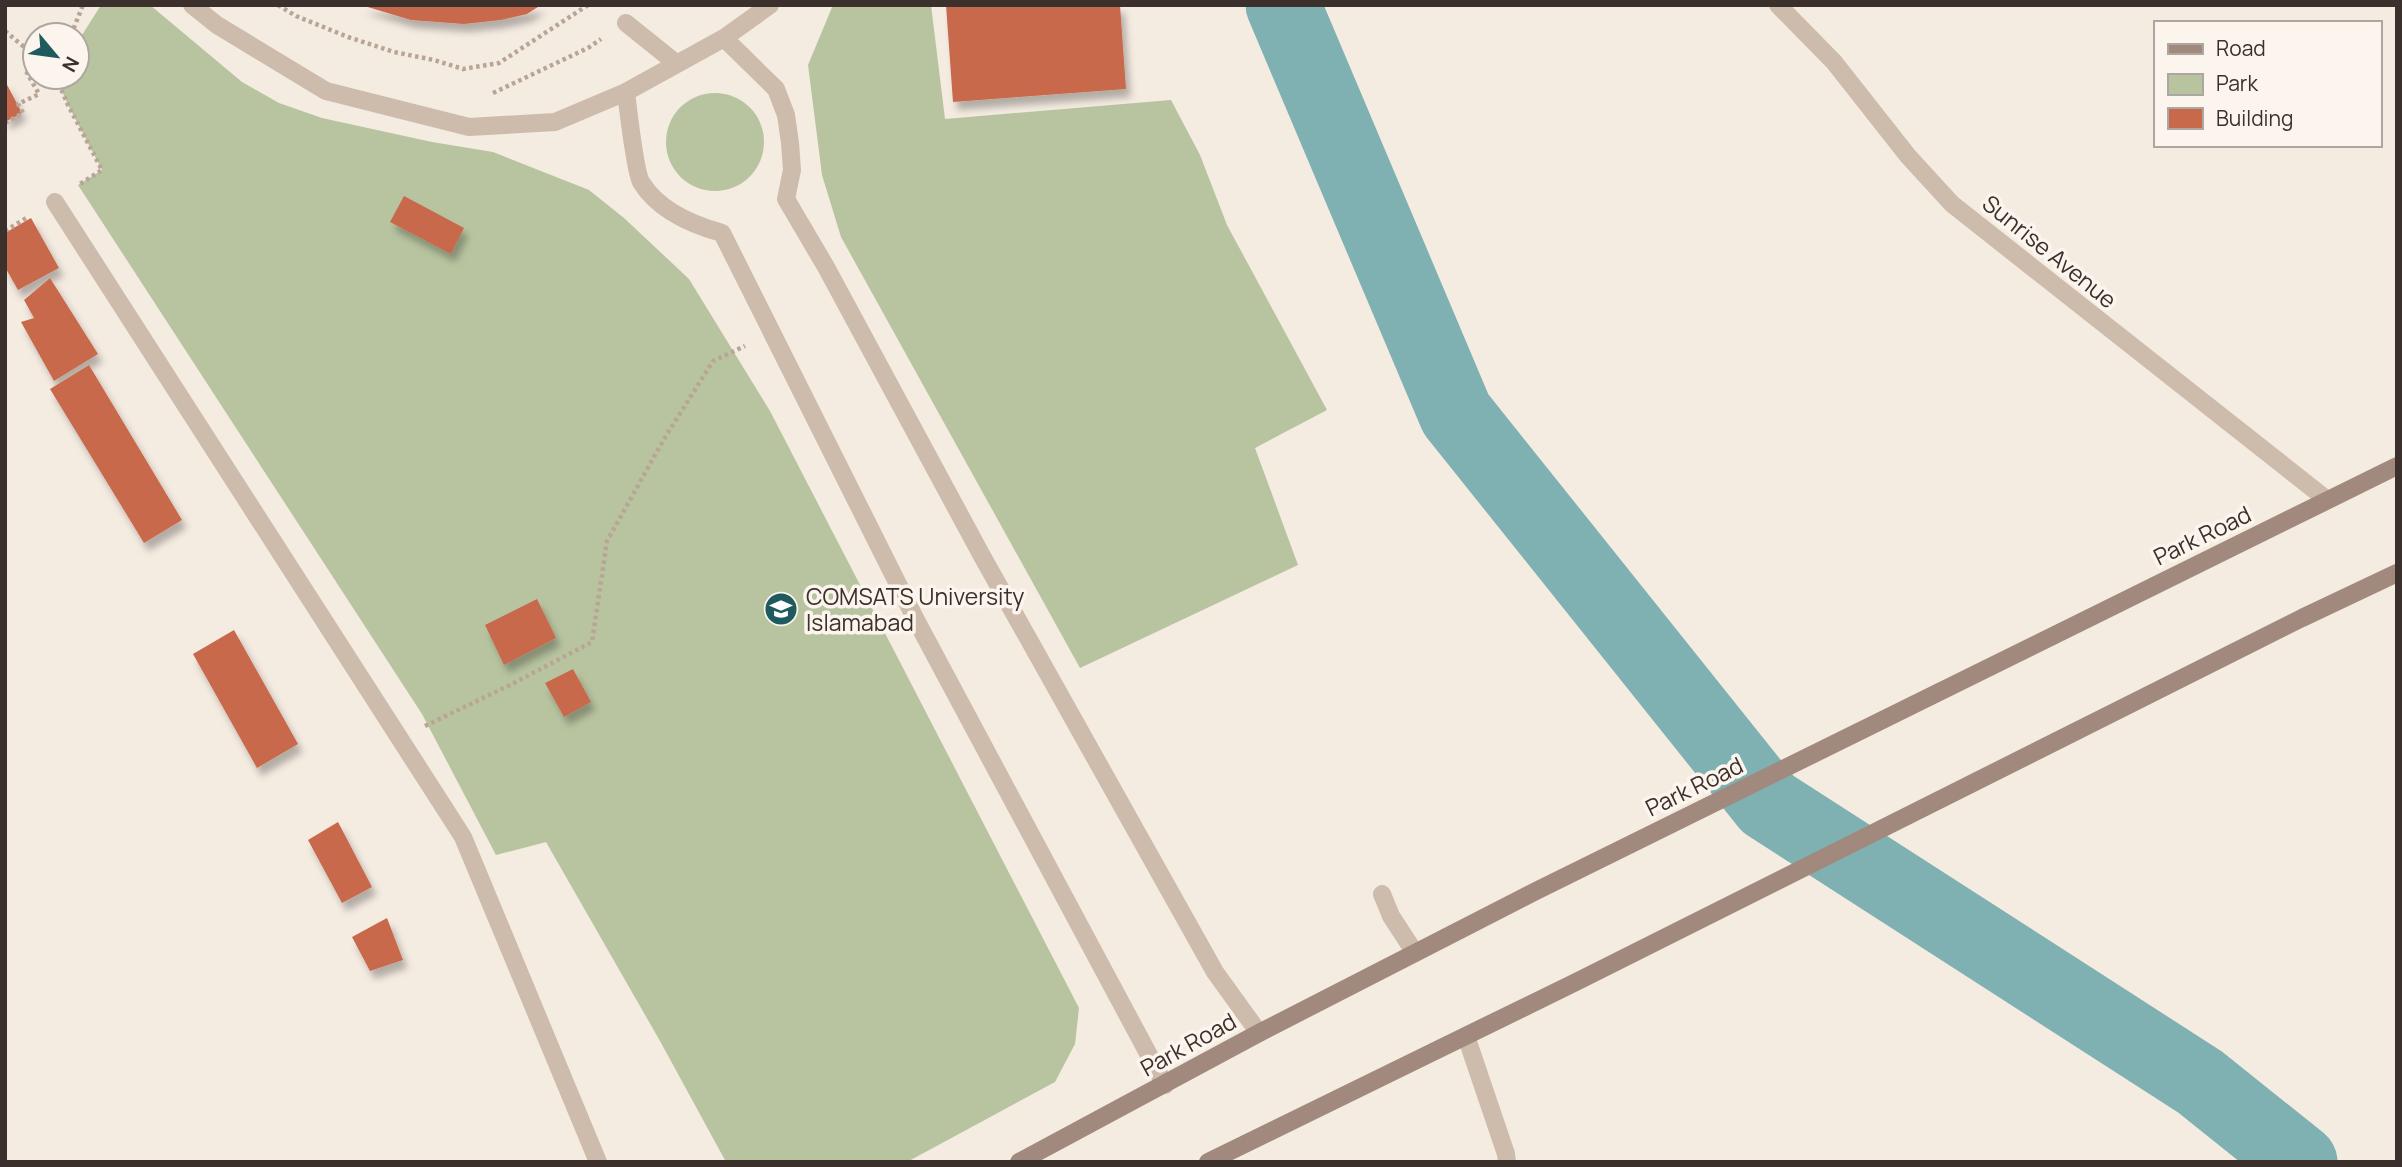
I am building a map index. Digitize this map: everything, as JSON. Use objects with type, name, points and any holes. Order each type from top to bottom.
[{"type":"main road","name":"Park Road","points":[[1019,1162],[1166,1085],[1259,1032],[1536,891],[2397,466]]},
{"type":"main road","points":[[1208,1162],[2397,573]]},
{"type":"street","points":[[192,5],[217,25],[326,91],[469,127],[555,122],[626,92],[724,38],[770,5]]},
{"type":"street","name":"Sunrise Avenue","points":[[1778,5],[1834,62],[1908,156],[1952,204],[2326,499]]},
{"type":"street","points":[[626,23],[677,64]]},
{"type":"street","points":[[724,38],[776,89],[786,115],[790,143],[792,170],[786,199],[1215,972],[1259,1032]]},
{"type":"street","points":[[626,92],[640,181],[654,197],[694,225],[722,233],[916,620],[1166,1085]]},
{"type":"street","points":[[55,202],[463,837],[598,1162]]},
{"type":"street","points":[[1381,894],[1391,916],[1415,953]]},
{"type":"street","points":[[1465,1036],[1507,1162]]},
{"type":"path","points":[[278,5],[296,16],[348,37],[394,52],[463,68],[499,63],[588,5]]},
{"type":"path","points":[[482,95],[520,82],[588,48],[626,23]]},
{"type":"path","points":[[5,31],[21,44]]},
{"type":"path","points":[[5,123],[23,113],[18,104],[39,94],[37,91]]},
{"type":"path","points":[[62,91],[102,170]]},
{"type":"path","points":[[403,742],[430,722],[512,684],[592,642],[607,541],[664,439],[713,361]]},
{"type":"green space","points":[[101,5],[150,5],[242,82],[279,103],[322,118],[493,152],[589,190],[624,218],[689,279],[770,411],[1079,1008],[1075,1044],[1055,1082],[907,1162],[726,1162],[546,842],[496,855],[422,714],[78,185],[102,170],[62,91],[91,91],[91,21]]},
{"type":"green space","points":[[833,5],[931,5],[945,119],[1171,100],[1200,155],[1227,225],[1327,410],[1255,448],[1298,565],[1080,668],[841,237],[822,175],[808,65]]},
{"type":"green space","points":[[715,93],[734,96],[750,107],[761,123],[764,142],[761,161],[750,177],[734,188],[715,191],[696,188],[680,177],[669,161],[666,142],[669,123],[680,107],[696,96]]},
{"type":"building","points":[[361,5],[541,5],[527,14],[464,24],[411,20]]},
{"type":"building","points":[[946,5],[1120,5],[1126,89],[953,102]]},
{"type":"building","points":[[5,81],[22,113],[5,122]]},
{"type":"building","points":[[404,196],[464,228],[451,254],[390,222]]},
{"type":"building","points":[[31,218],[59,268],[18,290],[5,267],[5,233]]},
{"type":"building","points":[[50,278],[98,354],[54,381],[21,322],[34,318],[24,300]]},
{"type":"building","points":[[89,365],[182,520],[144,543],[50,389]]},
{"type":"building","points":[[537,599],[556,638],[504,665],[485,625]]},
{"type":"building","points":[[234,630],[298,744],[257,768],[193,654]]},
{"type":"building","points":[[573,669],[591,702],[564,717],[545,683]]},
{"type":"building","points":[[338,822],[372,887],[342,903],[308,840]]},
{"type":"building","points":[[387,918],[403,960],[370,971],[352,937]]},
{"type":"waterway","points":[[1283,5],[1456,414],[1768,804],[2200,1082],[2300,1162]]},
{"type":"place","name":"COMSATS University Islamabad","points":[[781,609]]}]
